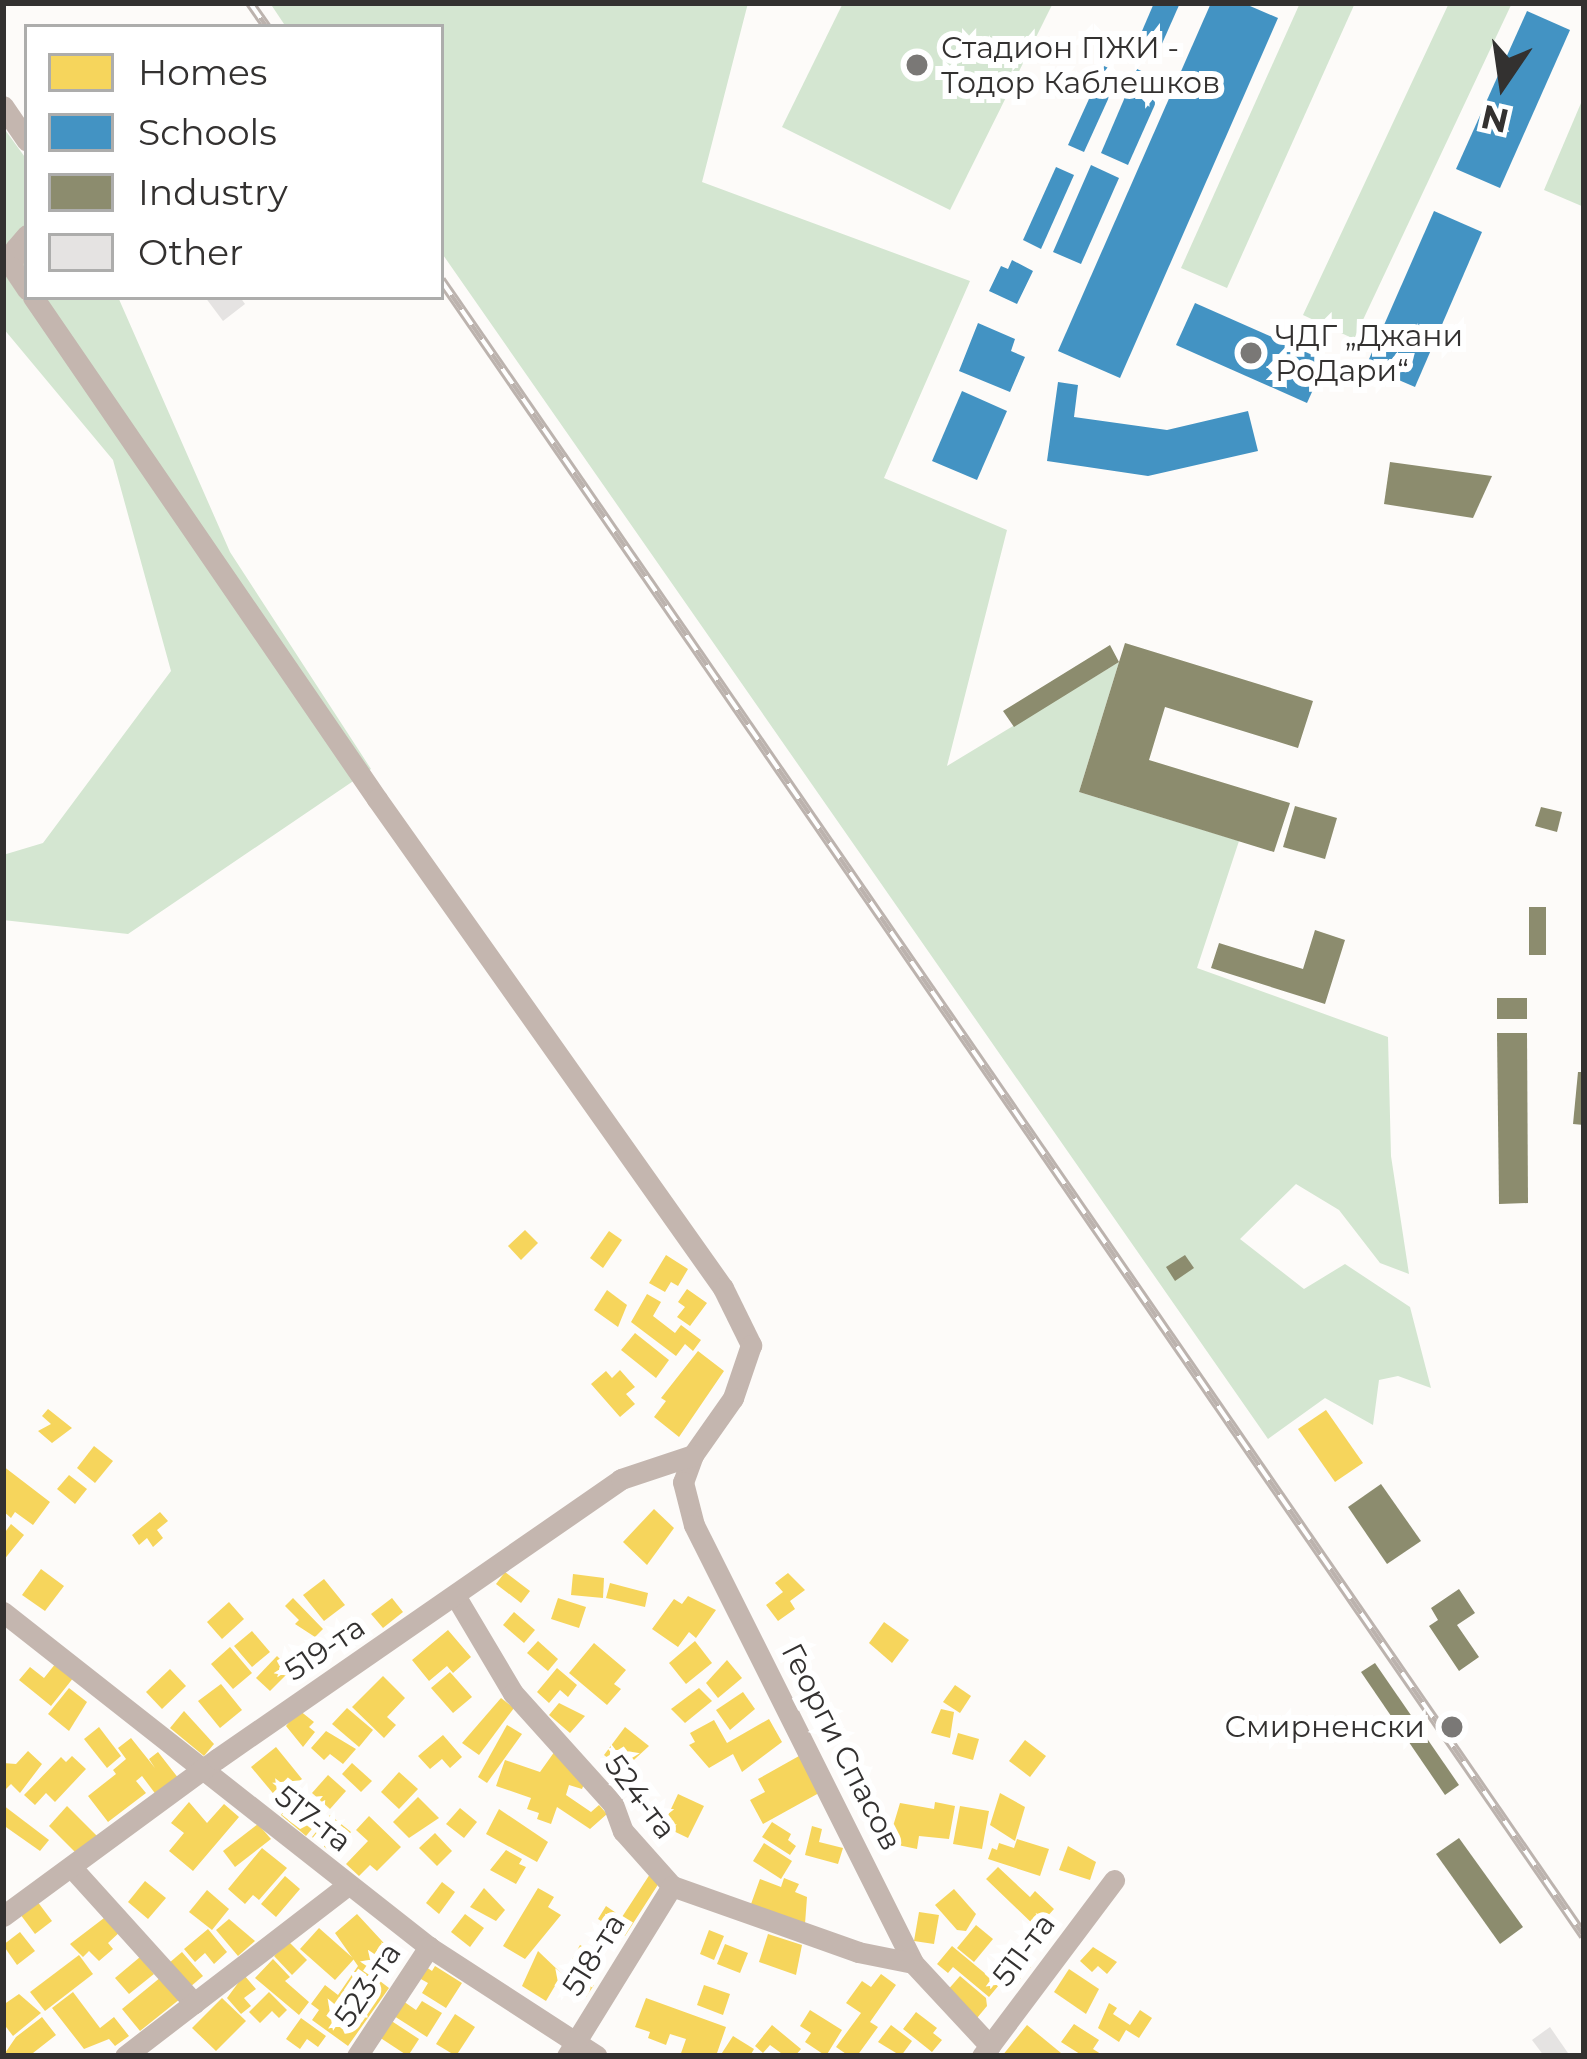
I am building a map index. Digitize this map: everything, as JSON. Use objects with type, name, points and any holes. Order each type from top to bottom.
[{"type":"street","points":[[3,106],[24,137]]},
{"type":"street","points":[[24,238],[15,249],[12,267],[24,285]]},
{"type":"street","points":[[35,300],[391,818],[723,1288],[751,1346],[733,1398],[693,1455]]},
{"type":"street","name":"519-та","points":[[3,1916],[621,1479],[693,1455]]},
{"type":"street","name":"Георги Спасов","points":[[693,1455],[683,1482],[694,1525],[913,1963],[986,2051]]},
{"type":"street","name":"524-та","points":[[456,1597],[513,1693],[613,1804],[623,1831],[672,1886],[858,1952],[913,1963]]},
{"type":"street","name":"517-та","points":[[3,1612],[429,1947],[571,2049],[597,2056]]},
{"type":"street","points":[[73,1869],[194,2003]]},
{"type":"street","name":"511-та","points":[[986,2051],[1114,1880]]},
{"type":"street","points":[[125,2056],[348,1885]]},
{"type":"street","name":"518-та","points":[[571,2049],[672,1886]]},
{"type":"street","name":"523-та","points":[[357,2056],[429,1947]]},
{"type":"green space","points":[[270,3],[748,3],[702,182],[970,281],[884,478],[1007,530],[947,766],[1119,662],[1079,792],[1239,841],[1197,968],[1388,1037],[1391,1156],[1409,1274],[1380,1263],[1339,1210],[1296,1184],[1240,1239],[1304,1289],[1345,1264],[1410,1307],[1431,1388],[1398,1376],[1379,1380],[1373,1425],[1325,1398],[1268,1439],[444,256],[444,24],[284,24]]},
{"type":"green space","name":"Стадион ПЖИ - Тодор Каблешков","points":[[843,3],[1053,3],[950,210],[782,127]]},
{"type":"green space","points":[[1300,3],[1355,3],[1227,288],[1181,268]]},
{"type":"green space","points":[[1449,3],[1512,3],[1354,339],[1303,315]]},
{"type":"green space","points":[[1584,96],[1584,207],[1544,190]]},
{"type":"green space","points":[[3,127],[24,156],[24,300],[119,300],[230,552],[371,769],[128,934],[3,920],[3,855],[43,843],[171,671],[113,460],[3,328]]},
{"type":"building: Homes","points":[[525,1230],[538,1243],[521,1260],[508,1246]]},
{"type":"building: Homes","points":[[609,1231],[622,1240],[603,1268],[590,1258]]},
{"type":"building: Homes","points":[[666,1255],[688,1269],[678,1286],[671,1282],[665,1292],[649,1283]]},
{"type":"building: Homes","points":[[687,1289],[707,1303],[690,1326],[677,1317],[685,1307],[678,1302]]},
{"type":"building: Homes","points":[[607,1290],[627,1305],[618,1327],[594,1310]]},
{"type":"building: Homes","points":[[647,1294],[661,1302],[653,1316],[675,1333],[681,1325],[701,1340],[693,1351],[685,1344],[676,1356],[631,1322]]},
{"type":"building: Homes","points":[[635,1333],[669,1360],[656,1378],[621,1350]]},
{"type":"building: Homes","points":[[698,1351],[724,1371],[679,1437],[654,1417],[666,1401],[661,1398]]},
{"type":"building: Homes","points":[[620,1370],[635,1387],[626,1394],[635,1404],[620,1417],[591,1384],[606,1371],[612,1378]]},
{"type":"building: Homes","points":[[48,1409],[72,1428],[52,1443],[38,1431],[51,1424],[42,1416]]},
{"type":"building: Homes","points":[[1326,1410],[1363,1463],[1335,1482],[1298,1429]]},
{"type":"building: Homes","points":[[94,1446],[113,1461],[95,1483],[77,1468]]},
{"type":"building: Homes","points":[[3,1466],[50,1502],[33,1525],[15,1512],[11,1518],[3,1511]]},
{"type":"building: Homes","points":[[69,1475],[87,1489],[75,1504],[57,1489]]},
{"type":"building: Homes","points":[[654,1509],[674,1528],[647,1565],[623,1542]]},
{"type":"building: Homes","points":[[160,1512],[168,1521],[157,1530],[163,1538],[153,1547],[147,1538],[139,1545],[132,1535]]},
{"type":"building: Homes","points":[[11,1524],[24,1535],[3,1561],[3,1535]]},
{"type":"building: Homes","points":[[41,1569],[64,1586],[45,1611],[22,1595]]},
{"type":"building: Homes","points":[[505,1572],[530,1591],[521,1603],[496,1584]]},
{"type":"building: Homes","points":[[788,1573],[805,1590],[790,1601],[795,1609],[778,1621],[766,1605],[783,1592],[775,1583]]},
{"type":"building: Homes","points":[[573,1574],[604,1578],[603,1598],[571,1595]]},
{"type":"building: Homes","points":[[324,1579],[345,1605],[324,1621],[303,1595]]},
{"type":"building: Homes","points":[[610,1583],[648,1593],[645,1607],[606,1598]]},
{"type":"building: Homes","points":[[688,1596],[716,1610],[696,1638],[689,1632],[678,1647],[652,1629],[674,1599],[682,1604]]},
{"type":"building: Homes","points":[[293,1598],[323,1629],[315,1637],[295,1624],[299,1620],[285,1606]]},
{"type":"building: Homes","points":[[392,1598],[403,1612],[383,1628],[371,1614]]},
{"type":"building: Homes","points":[[558,1598],[586,1607],[579,1628],[551,1619]]},
{"type":"building: Homes","points":[[229,1602],[244,1619],[222,1639],[207,1622]]},
{"type":"building: Homes","points":[[514,1612],[535,1630],[524,1643],[503,1625]]},
{"type":"building: Homes","points":[[884,1622],[909,1640],[892,1663],[869,1643]]},
{"type":"building: Homes","points":[[448,1630],[471,1657],[453,1673],[447,1666],[429,1681],[412,1660]]},
{"type":"building: Homes","points":[[252,1631],[270,1652],[252,1667],[234,1646]]},
{"type":"building: Homes","points":[[538,1641],[558,1659],[548,1671],[527,1653]]},
{"type":"building: Homes","points":[[695,1641],[712,1663],[686,1684],[669,1663]]},
{"type":"building: Homes","points":[[594,1643],[626,1670],[614,1684],[621,1689],[607,1705],[569,1673]]},
{"type":"building: Homes","points":[[230,1647],[252,1673],[233,1689],[211,1664]]},
{"type":"building: Homes","points":[[277,1656],[291,1670],[270,1691],[256,1678]]},
{"type":"building: Homes","points":[[727,1660],[742,1678],[718,1698],[706,1683]]},
{"type":"building: Homes","points":[[56,1663],[74,1677],[51,1706],[19,1680],[30,1667],[44,1678]]},
{"type":"building: Homes","points":[[557,1668],[577,1685],[568,1697],[560,1690],[549,1703],[537,1692]]},
{"type":"building: Homes","points":[[170,1669],[186,1686],[162,1709],[146,1692]]},
{"type":"building: Homes","points":[[450,1672],[472,1697],[453,1713],[431,1688]]},
{"type":"building: Homes","points":[[383,1676],[405,1698],[387,1717],[396,1725],[384,1738],[352,1707]]},
{"type":"building: Homes","points":[[221,1684],[242,1710],[220,1728],[198,1701]]},
{"type":"building: Homes","points":[[955,1685],[971,1696],[960,1713],[943,1702]]},
{"type":"building: Homes","points":[[69,1688],[87,1702],[69,1731],[48,1714]]},
{"type":"building: Homes","points":[[699,1688],[712,1701],[685,1723],[671,1709]]},
{"type":"building: Homes","points":[[743,1692],[755,1709],[730,1730],[716,1710]]},
{"type":"building: Homes","points":[[501,1698],[514,1708],[479,1755],[462,1743]]},
{"type":"building: Homes","points":[[559,1703],[585,1716],[570,1733],[549,1715]]},
{"type":"building: Homes","points":[[347,1708],[373,1730],[359,1747],[332,1724]]},
{"type":"building: Homes","points":[[941,1709],[954,1712],[950,1738],[931,1733]]},
{"type":"building: Homes","points":[[299,1710],[314,1722],[309,1727],[315,1732],[303,1747],[286,1726]]},
{"type":"building: Homes","points":[[184,1711],[214,1744],[204,1756],[170,1728]]},
{"type":"building: Homes","points":[[769,1719],[782,1742],[742,1772],[733,1754],[709,1768],[689,1745],[695,1742],[690,1733],[714,1720],[727,1743]]},
{"type":"building: Homes","points":[[507,1725],[522,1734],[487,1783],[478,1777]]},
{"type":"building: Homes","points":[[99,1727],[121,1756],[107,1768],[84,1739]]},
{"type":"building: Homes","points":[[625,1727],[649,1746],[623,1770],[604,1755]]},
{"type":"building: Homes","points":[[326,1731],[356,1749],[343,1764],[330,1754],[324,1760],[311,1748]]},
{"type":"building: Homes","points":[[958,1733],[979,1739],[973,1760],[952,1754]]},
{"type":"building: Homes","points":[[443,1735],[462,1757],[450,1768],[442,1759],[430,1769],[418,1756]]},
{"type":"building: Homes","points":[[131,1738],[155,1768],[149,1759],[158,1752],[179,1779],[157,1796],[142,1776],[136,1781],[146,1793],[108,1822],[88,1796],[116,1774],[113,1770],[126,1759],[118,1748]]},
{"type":"building: Homes","points":[[1025,1740],[1046,1756],[1030,1777],[1009,1761]]},
{"type":"building: Homes","points":[[276,1747],[302,1779],[277,1798],[251,1767]]},
{"type":"building: Homes","points":[[28,1751],[42,1764],[20,1793],[11,1784],[3,1792],[3,1763],[16,1764]]},
{"type":"building: Homes","points":[[555,1751],[584,1784],[582,1789],[569,1785],[566,1795],[591,1812],[599,1805],[607,1814],[590,1829],[557,1807],[551,1824],[537,1819],[539,1813],[527,1809],[531,1798],[496,1786],[505,1760],[540,1772]]},
{"type":"building: Homes","points":[[72,1756],[86,1769],[55,1802],[46,1793],[35,1805],[24,1795],[61,1757],[66,1762]]},
{"type":"building: Homes","points":[[799,1756],[819,1793],[763,1824],[750,1800],[765,1792],[758,1779]]},
{"type":"building: Homes","points":[[352,1763],[372,1781],[361,1792],[342,1774]]},
{"type":"building: Homes","points":[[399,1772],[418,1789],[399,1809],[381,1792]]},
{"type":"building: Homes","points":[[328,1775],[346,1791],[330,1809],[312,1793]]},
{"type":"building: Homes","points":[[1000,1793],[1025,1807],[1015,1841],[990,1825]]},
{"type":"building: Homes","points":[[678,1794],[704,1806],[688,1838],[663,1826]]},
{"type":"building: Homes","points":[[295,1797],[321,1818],[306,1836],[281,1815]]},
{"type":"building: Homes","points":[[418,1797],[439,1818],[409,1838],[393,1822]]},
{"type":"building: Homes","points":[[189,1802],[207,1823],[224,1804],[239,1817],[193,1871],[169,1851],[184,1833],[171,1823]]},
{"type":"building: Homes","points":[[935,1802],[955,1806],[949,1839],[919,1836],[917,1849],[888,1843],[900,1803],[934,1809]]},
{"type":"building: Homes","points":[[3,1805],[49,1840],[40,1851],[3,1825]]},
{"type":"building: Homes","points":[[67,1806],[97,1836],[76,1853],[49,1826]]},
{"type":"building: Homes","points":[[960,1806],[989,1811],[982,1849],[953,1844]]},
{"type":"building: Homes","points":[[460,1808],[477,1822],[464,1838],[446,1824]]},
{"type":"building: Homes","points":[[499,1809],[548,1842],[537,1862],[486,1834]]},
{"type":"building: Homes","points":[[330,1815],[351,1832],[333,1854],[312,1837]]},
{"type":"building: Homes","points":[[369,1816],[401,1847],[377,1871],[370,1865],[359,1876],[346,1864],[368,1841],[356,1830]]},
{"type":"building: Homes","points":[[772,1822],[791,1834],[788,1840],[796,1846],[790,1855],[762,1837]]},
{"type":"building: Homes","points":[[258,1824],[271,1839],[235,1867],[223,1851]]},
{"type":"building: Homes","points":[[812,1826],[822,1829],[819,1842],[843,1848],[838,1864],[805,1855]]},
{"type":"building: Homes","points":[[435,1833],[452,1851],[437,1866],[419,1848]]},
{"type":"building: Homes","points":[[1017,1839],[1049,1849],[1040,1876],[988,1859],[999,1843],[1014,1848]]},
{"type":"building: Homes","points":[[764,1843],[792,1861],[781,1879],[753,1861]]},
{"type":"building: Homes","points":[[1068,1846],[1096,1862],[1090,1880],[1059,1870]]},
{"type":"building: Homes","points":[[262,1848],[287,1868],[259,1900],[253,1895],[245,1904],[228,1889]]},
{"type":"building: Homes","points":[[506,1850],[526,1867],[516,1884],[490,1870]]},
{"type":"building: Homes","points":[[998,1867],[1030,1897],[1035,1891],[1054,1909],[1037,1928],[986,1879]]},
{"type":"building: Homes","points":[[650,1874],[659,1883],[625,1936],[598,1919],[606,1906],[622,1917]]},
{"type":"building: Homes","points":[[285,1876],[300,1889],[276,1917],[261,1904]]},
{"type":"building: Homes","points":[[784,1878],[799,1884],[795,1892],[807,1897],[805,1924],[751,1904],[760,1879],[781,1887]]},
{"type":"building: Homes","points":[[145,1881],[166,1898],[148,1919],[128,1902]]},
{"type":"building: Homes","points":[[442,1882],[455,1892],[439,1914],[426,1903]]},
{"type":"building: Homes","points":[[484,1888],[505,1910],[496,1921],[470,1907]]},
{"type":"building: Homes","points":[[538,1888],[554,1897],[548,1907],[561,1915],[525,1959],[503,1946]]},
{"type":"building: Homes","points":[[954,1889],[976,1914],[966,1931],[957,1930],[935,1905]]},
{"type":"building: Homes","points":[[207,1890],[229,1909],[212,1930],[189,1912]]},
{"type":"building: Homes","points":[[37,1901],[52,1921],[35,1934],[20,1914]]},
{"type":"building: Homes","points":[[919,1912],[939,1915],[934,1944],[914,1941]]},
{"type":"building: Homes","points":[[357,1914],[394,1954],[376,1978],[389,1988],[348,2046],[312,2020],[319,2010],[311,2004],[325,1985],[338,1995],[358,1966],[335,1933]]},
{"type":"building: Homes","points":[[465,1914],[484,1928],[470,1947],[451,1932]]},
{"type":"building: Homes","points":[[108,1915],[122,1930],[108,1943],[113,1949],[99,1961],[89,1951],[83,1957],[70,1944]]},
{"type":"building: Homes","points":[[229,1919],[255,1941],[238,1956],[216,1930]]},
{"type":"building: Homes","points":[[976,1925],[993,1939],[974,1962],[957,1948]]},
{"type":"building: Homes","points":[[319,1928],[354,1959],[335,1980],[300,1949]]},
{"type":"building: Homes","points":[[208,1929],[227,1952],[214,1964],[205,1953],[195,1962],[184,1949]]},
{"type":"building: Homes","points":[[709,1930],[724,1936],[714,1960],[700,1954]]},
{"type":"building: Homes","points":[[20,1932],[35,1951],[17,1965],[3,1945]]},
{"type":"building: Homes","points":[[768,1934],[802,1945],[796,1975],[759,1962]]},
{"type":"building: Homes","points":[[289,1942],[307,1960],[292,1975],[274,1956]]},
{"type":"building: Homes","points":[[725,1944],[748,1953],[740,1973],[717,1964]]},
{"type":"building: Homes","points":[[580,1945],[605,1959],[593,1979],[569,1965]]},
{"type":"building: Homes","points":[[952,1946],[999,1985],[989,1997],[953,1967],[948,1973],[937,1964]]},
{"type":"building: Homes","points":[[1007,1947],[1031,1967],[1020,1979],[997,1960]]},
{"type":"building: Homes","points":[[1093,1947],[1117,1962],[1107,1974],[1098,1966],[1092,1972],[1080,1961]]},
{"type":"building: Homes","points":[[538,1951],[562,1974],[546,2001],[522,1986]]},
{"type":"building: Homes","points":[[182,1952],[203,1976],[190,1987],[169,1963]]},
{"type":"building: Homes","points":[[79,1955],[93,1974],[45,2011],[30,1992]]},
{"type":"building: Homes","points":[[140,1957],[154,1974],[129,1994],[115,1978]]},
{"type":"building: Homes","points":[[273,1959],[290,1977],[285,1981],[309,2002],[299,2015],[255,1978]]},
{"type":"building: Homes","points":[[435,1966],[462,1983],[446,2008],[422,1993],[428,1983],[419,1978],[426,1967],[432,1971]]},
{"type":"building: Homes","points":[[1069,1969],[1099,1989],[1086,2014],[1054,1992]]},
{"type":"building: Homes","points":[[569,1970],[594,1985],[586,1997],[559,1987]]},
{"type":"building: Homes","points":[[881,1974],[896,1985],[870,2022],[878,2027],[857,2056],[849,2056],[836,2047],[861,2013],[846,2003],[862,1981],[871,1987]]},
{"type":"building: Homes","points":[[244,1975],[256,1989],[244,1998],[251,2006],[241,2014],[227,1998]]},
{"type":"building: Homes","points":[[960,1976],[986,1998],[987,2006],[977,2018],[946,1992]]},
{"type":"building: Homes","points":[[161,1977],[180,1999],[140,2031],[122,2009]]},
{"type":"building: Homes","points":[[704,1985],[730,1994],[723,2015],[697,2005]]},
{"type":"building: Homes","points":[[73,1992],[100,2028],[114,2017],[129,2036],[115,2046],[109,2039],[84,2049],[52,2008]]},
{"type":"building: Homes","points":[[269,1992],[287,2010],[279,2018],[272,2011],[260,2023],[249,2012]]},
{"type":"building: Homes","points":[[19,1994],[41,2013],[13,2036],[3,2023],[3,2005]]},
{"type":"building: Homes","points":[[222,1998],[246,2021],[216,2051],[192,2028]]},
{"type":"building: Homes","points":[[646,1998],[726,2027],[716,2056],[680,2056],[686,2039],[670,2034],[666,2045],[648,2038],[650,2032],[635,2027]]},
{"type":"building: Homes","points":[[403,2001],[416,2010],[422,2001],[442,2013],[427,2037],[394,2016]]},
{"type":"building: Homes","points":[[1109,2003],[1117,2008],[1113,2014],[1130,2025],[1140,2010],[1152,2018],[1139,2038],[1126,2030],[1119,2042],[1098,2028]]},
{"type":"building: Homes","points":[[810,2010],[842,2030],[826,2056],[805,2042],[811,2033],[800,2026]]},
{"type":"building: Homes","points":[[916,2012],[937,2028],[933,2033],[942,2040],[932,2052],[903,2029]]},
{"type":"building: Homes","points":[[455,2014],[475,2027],[456,2056],[436,2044]]},
{"type":"building: Homes","points":[[42,2017],[56,2035],[33,2053],[36,2056],[3,2056],[16,2037]]},
{"type":"building: Homes","points":[[301,2018],[326,2036],[318,2047],[307,2039],[300,2049],[286,2039]]},
{"type":"building: Homes","points":[[390,2020],[419,2039],[408,2056],[379,2037]]},
{"type":"building: Homes","points":[[1074,2024],[1099,2040],[1093,2049],[1104,2056],[1083,2056],[1061,2042]]},
{"type":"building: Homes","points":[[772,2025],[801,2049],[795,2056],[785,2056],[770,2045],[763,2053],[755,2046]]},
{"type":"building: Homes","points":[[891,2025],[912,2041],[901,2056],[878,2042]]},
{"type":"building: Homes","points":[[1027,2025],[1061,2053],[1059,2056],[1002,2056]]},
{"type":"building: Homes","points":[[733,2036],[754,2049],[750,2056],[720,2056]]},
{"type":"building: Schools","points":[[1154,3],[1180,3],[1157,55],[1136,45]]},
{"type":"building: Schools","points":[[1211,3],[1243,3],[1278,18],[1120,378],[1058,351]]},
{"type":"building: Schools","points":[[1527,11],[1570,30],[1500,188],[1456,169]]},
{"type":"building: Schools","points":[[1104,66],[1120,73],[1084,152],[1068,145]]},
{"type":"building: Schools","points":[[1137,69],[1165,82],[1128,165],[1101,153]]},
{"type":"building: Schools","points":[[1091,165],[1119,178],[1081,264],[1053,252]]},
{"type":"building: Schools","points":[[1056,167],[1074,175],[1041,249],[1023,240]]},
{"type":"building: Schools","points":[[1434,211],[1482,232],[1415,387],[1366,366]]},
{"type":"building: Schools","points":[[1012,260],[1033,271],[1017,304],[989,291],[1001,266],[1008,269]]},
{"type":"building: Schools","points":[[1195,303],[1326,361],[1307,403],[1176,345]]},
{"type":"building: Schools","points":[[978,323],[1015,339],[1011,351],[1025,357],[1010,392],[959,371]]},
{"type":"building: Schools","points":[[1058,382],[1078,385],[1074,417],[1167,430],[1248,411],[1258,451],[1148,476],[1047,461]]},
{"type":"building: Schools","points":[[962,391],[1007,411],[977,480],[932,461]]},
{"type":"building: Industry","points":[[1390,462],[1492,476],[1473,518],[1384,504]]},
{"type":"building: Industry","points":[[1125,643],[1313,701],[1298,748],[1165,707],[1149,760],[1290,803],[1274,852],[1079,792]]},
{"type":"building: Industry","points":[[1110,645],[1119,662],[1014,727],[1003,711]]},
{"type":"building: Industry","points":[[1295,806],[1337,818],[1325,859],[1283,847]]},
{"type":"building: Industry","points":[[1541,807],[1562,812],[1557,832],[1535,826]]},
{"type":"building: Industry","points":[[1529,907],[1546,907],[1546,955],[1529,955]]},
{"type":"building: Industry","points":[[1315,930],[1345,940],[1325,1004],[1211,968],[1219,943],[1303,969]]},
{"type":"building: Industry","points":[[1497,998],[1527,998],[1527,1019],[1497,1019]]},
{"type":"building: Industry","points":[[1497,1033],[1527,1033],[1528,1203],[1499,1204]]},
{"type":"building: Industry","points":[[1578,1072],[1584,1072],[1584,1125],[1573,1124]]},
{"type":"building: Industry","points":[[1185,1255],[1194,1268],[1175,1281],[1166,1267]]},
{"type":"building: Industry","points":[[1381,1484],[1421,1541],[1387,1564],[1348,1507]]},
{"type":"building: Industry","points":[[1459,1589],[1475,1613],[1457,1625],[1479,1657],[1459,1671],[1429,1626],[1438,1620],[1431,1608]]},
{"type":"building: Industry","points":[[1375,1663],[1459,1785],[1445,1795],[1361,1672]]},
{"type":"building: Industry","points":[[1459,1838],[1523,1927],[1500,1944],[1436,1854]]},
{"type":"building: Other","points":[[207,300],[242,300],[245,304],[223,321]]},
{"type":"building: Other","points":[[1550,2027],[1570,2056],[1544,2056],[1532,2040]]},
{"type":"railway","points":[[250,3],[265,24]]},
{"type":"railway","points":[[444,284],[1584,1936]]},
{"type":"place","name":"Стадион ПЖИ - Тодор Каблешков","points":[[917,65]]},
{"type":"place","name":"ЧДГ „Джани РоДари“","points":[[1251,353]]},
{"type":"place","name":"Смирненски","points":[[1452,1727]]}]
